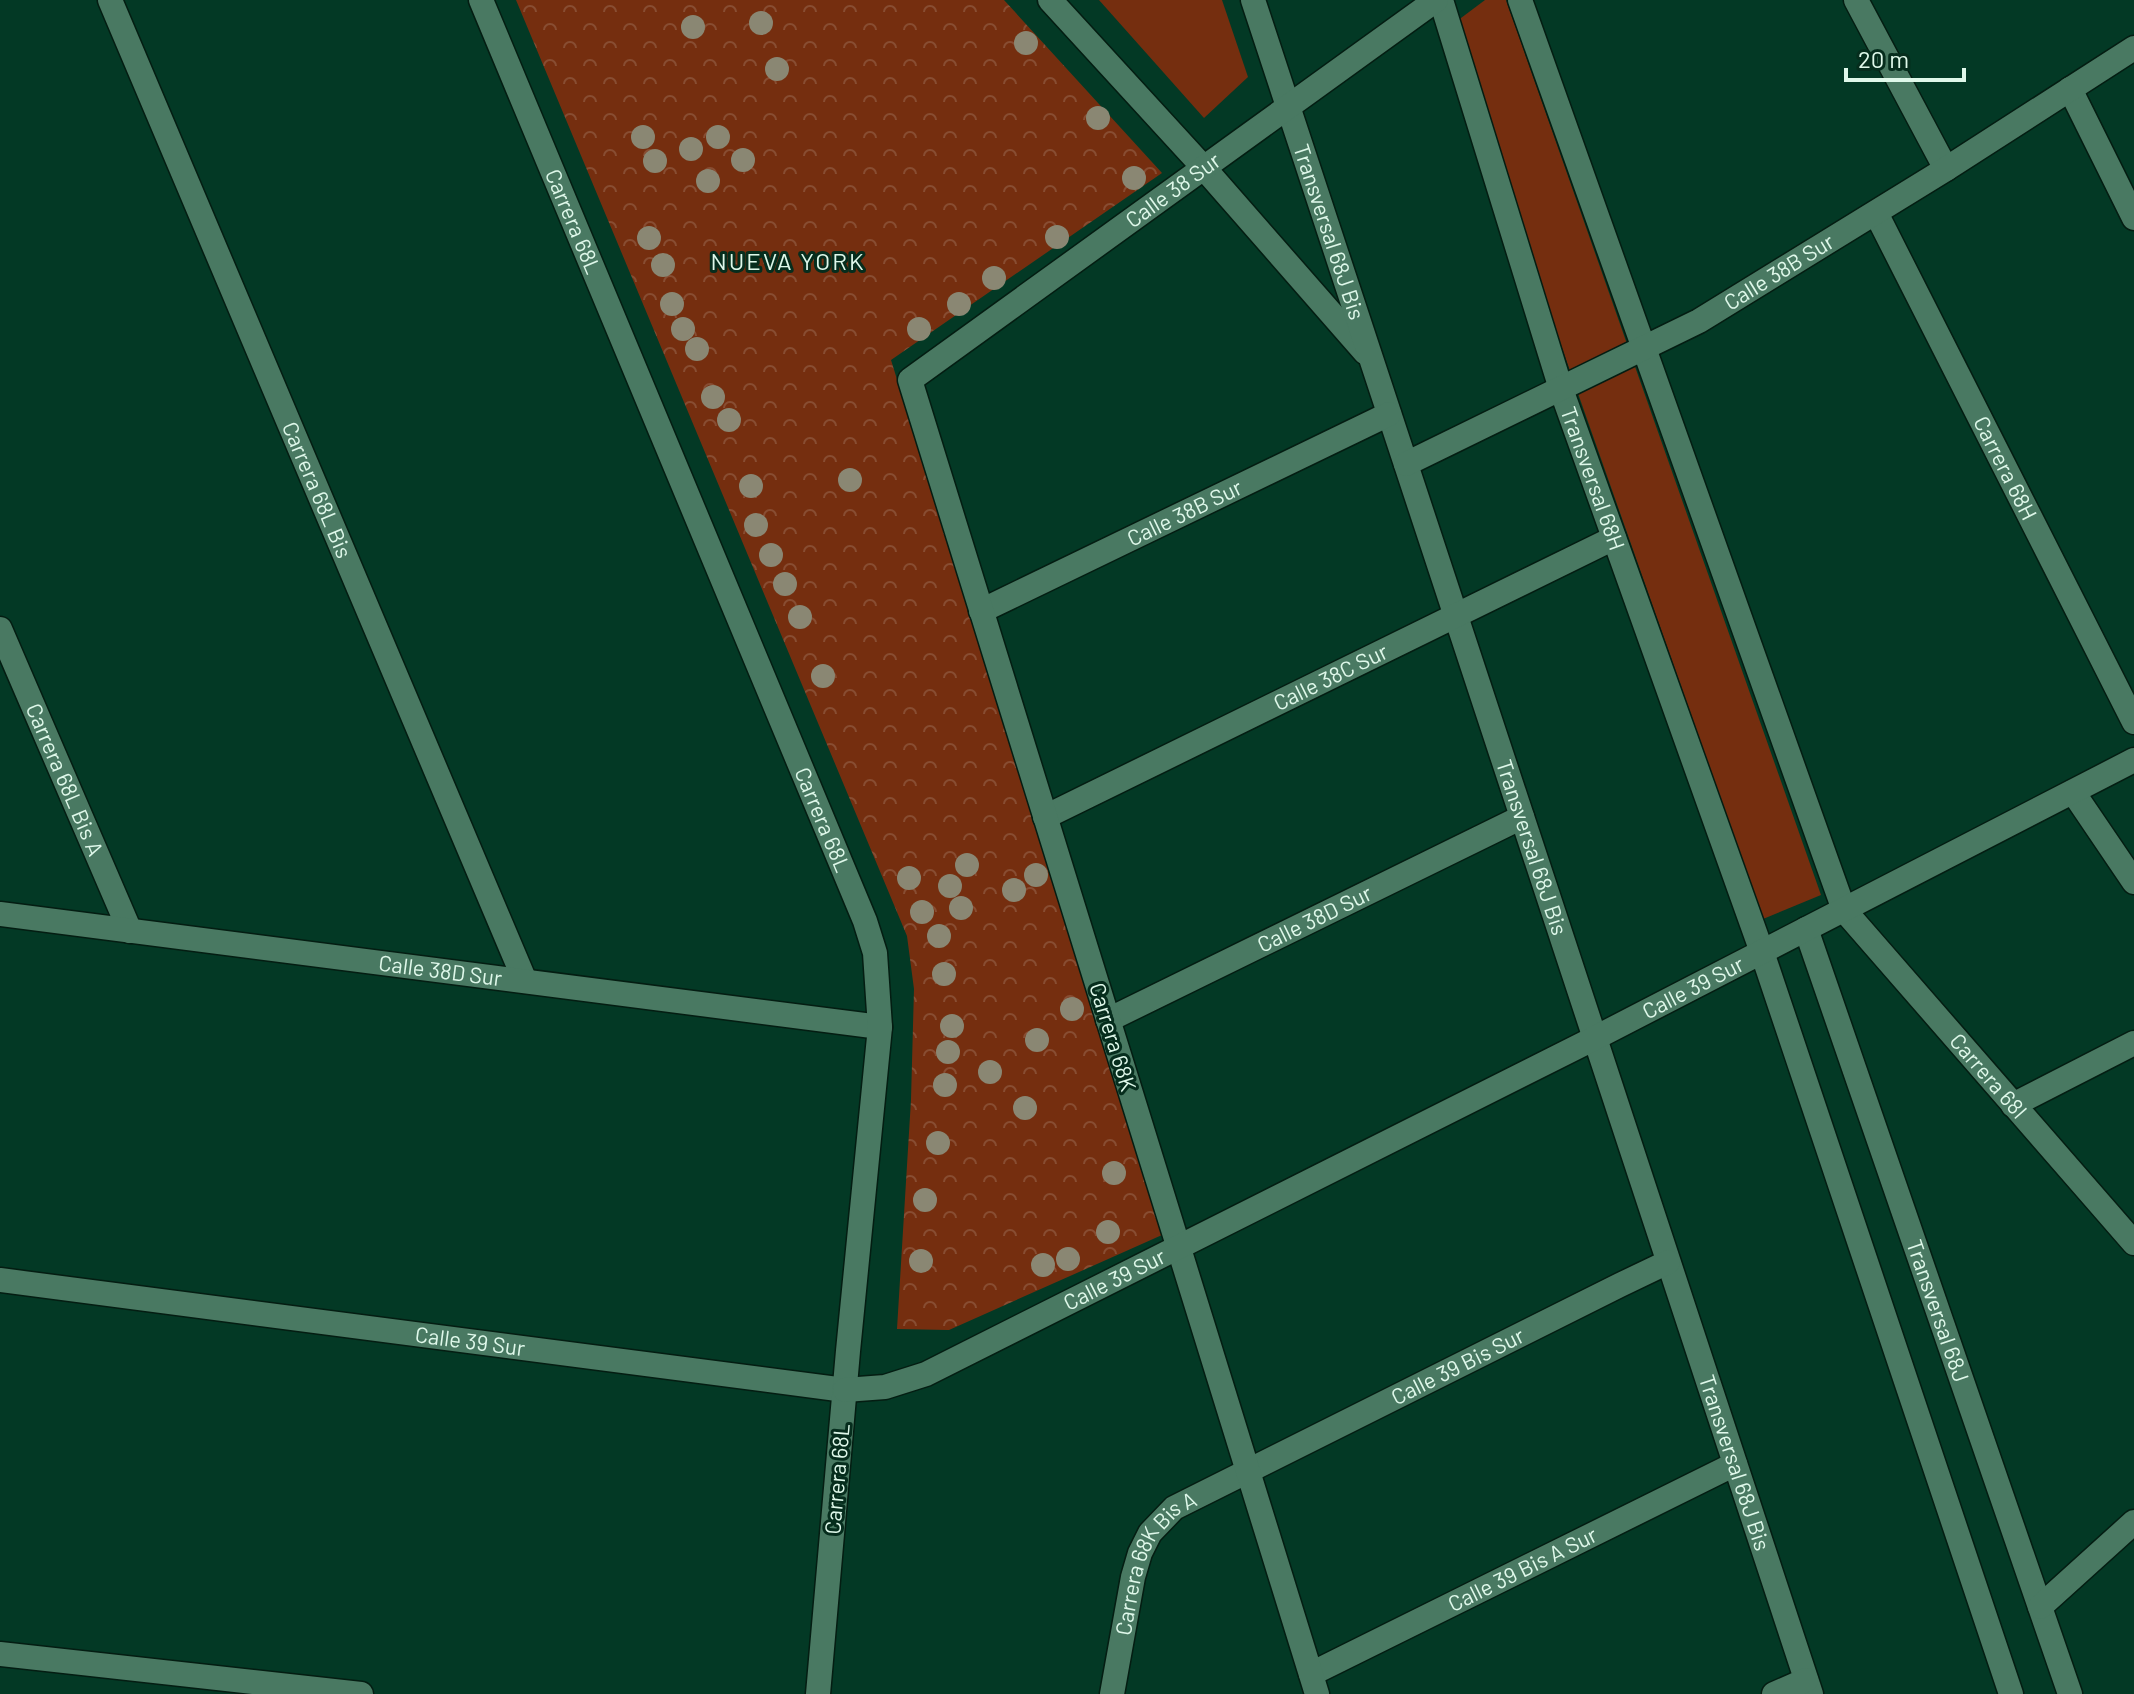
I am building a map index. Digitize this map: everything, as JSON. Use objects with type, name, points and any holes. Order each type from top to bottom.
[{"type":"street","name":"Carrera 68L Bis","points":[[110,0],[525,981]]},
{"type":"street","name":"Carrera 68L","points":[[481,0],[865,921],[875,953],[880,1027],[818,1694]]},
{"type":"street","points":[[1050,0],[1204,168],[1371,360]]},
{"type":"street","name":"Transversal 68J Bis","points":[[1253,0],[1808,1687]]},
{"type":"street","name":"Calle 38 Sur","points":[[910,380],[1439,0]]},
{"type":"street","name":"Transversal 68H","points":[[1439,0],[1561,389],[1762,952]]},
{"type":"street","points":[[1520,0],[1844,910]]},
{"type":"street","points":[[1856,0],[1946,169]]},
{"type":"street","name":"Calle 38B Sur","points":[[1406,464],[1699,321],[1876,213],[2134,48]]},
{"type":"street","points":[[2070,89],[2134,218]]},
{"type":"street","name":"Carrera 68H","points":[[1876,213],[2134,722]]},
{"type":"street","name":"Carrera 68K","points":[[910,380],[1314,1684]]},
{"type":"street","name":"Calle 38B Sur","points":[[981,611],[1389,414]]},
{"type":"street","name":"Calle 38C Sur","points":[[1045,817],[1614,538]]},
{"type":"street","name":"Carrera 68L Bis A","points":[[0,629],[130,931]]},
{"type":"street","name":"Calle 39 Sur","points":[[0,1280],[845,1390],[885,1387],[926,1374],[1179,1247],[1595,1038],[2134,760]]},
{"type":"street","points":[[2073,792],[2134,882]]},
{"type":"street","name":"Calle 38D Sur","points":[[1108,1020],[1522,817]]},
{"type":"street","name":"Carrera 68I","points":[[1844,910],[2134,1243]]},
{"type":"street","name":"Calle 38D Sur","points":[[0,914],[880,1027]]},
{"type":"street","name":"Transversal 68J","points":[[1806,929],[2070,1694]]},
{"type":"street","points":[[1762,952],[2011,1694]]},
{"type":"street","points":[[2013,1105],[2134,1043]]},
{"type":"street","name":"Calle 39 Bis Sur","points":[[1248,1472],[1668,1262]]},
{"type":"street","name":"Calle 39 Bis A Sur","points":[[1314,1684],[1735,1464]]},
{"type":"street","name":"Carrera 68K Bis A","points":[[1112,1694],[1133,1577],[1150,1533],[1174,1508],[1248,1472]]},
{"type":"street","points":[[2040,1607],[2134,1522]]},
{"type":"street","points":[[0,1654],[361,1694]]},
{"type":"street","points":[[1774,1694],[1808,1687]]},
{"type":"green space","points":[[516,0],[1004,0],[1162,173],[891,360],[1162,1235],[949,1330],[897,1329],[911,1100],[914,989],[907,936]]},
{"type":"green space","points":[[1099,0],[1222,0],[1248,77],[1204,118]]},
{"type":"green space","points":[[1485,0],[1506,0],[1821,895],[1763,919],[1449,27]]},
{"type":"district","name":"NUEVA YORK","points":[[788,262]]}]
